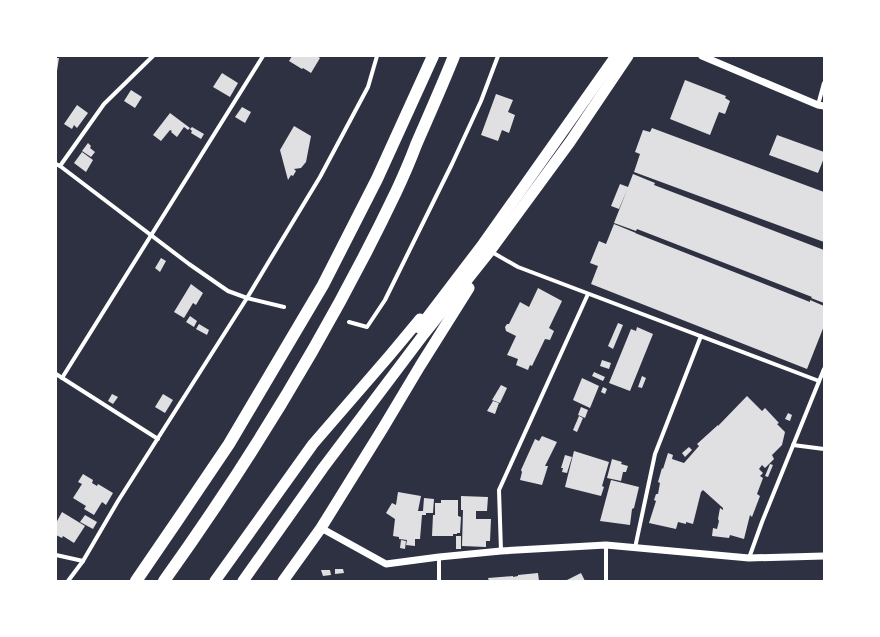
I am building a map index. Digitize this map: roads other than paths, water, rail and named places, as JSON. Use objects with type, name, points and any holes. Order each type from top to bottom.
[{"type":"highway","points":[[136,581],[229,444],[323,285],[377,179],[432,56]]},
{"type":"highway","points":[[164,581],[197,535],[292,386],[343,296],[396,191],[454,56]]},
{"type":"highway","points":[[235,581],[318,463],[492,232],[616,56]]},
{"type":"highway","points":[[243,581],[322,468],[424,334],[490,251],[570,142],[628,56]]},
{"type":"highway","points":[[283,581],[321,528],[464,295],[482,269],[480,264]]},
{"type":"highway","points":[[215,581],[313,444],[437,300],[444,295]]},
{"type":"street","points":[[152,56],[104,104],[58,166],[228,291],[247,298],[284,306]]},
{"type":"street","points":[[62,378],[263,56]]},
{"type":"street","points":[[68,581],[83,561],[118,501],[247,298],[320,177],[365,94],[377,56]]},
{"type":"street","points":[[349,322],[367,327],[385,300],[452,164],[481,101],[498,56]]},
{"type":"street","points":[[702,56],[821,105],[824,83]]},
{"type":"street","points":[[490,251],[518,267],[819,381]]},
{"type":"street","points":[[501,551],[499,490],[588,294]]},
{"type":"street","points":[[635,548],[655,454],[701,336]]},
{"type":"street","points":[[749,558],[824,369]]},
{"type":"street","points":[[56,374],[158,439]]},
{"type":"street","points":[[793,445],[824,449]]},
{"type":"street","points":[[321,528],[386,564],[501,551],[606,545],[749,558],[824,556]]},
{"type":"street","points":[[606,545],[606,581]]},
{"type":"street","points":[[56,555],[83,561]]},
{"type":"street","points":[[439,557],[439,581]]}]
